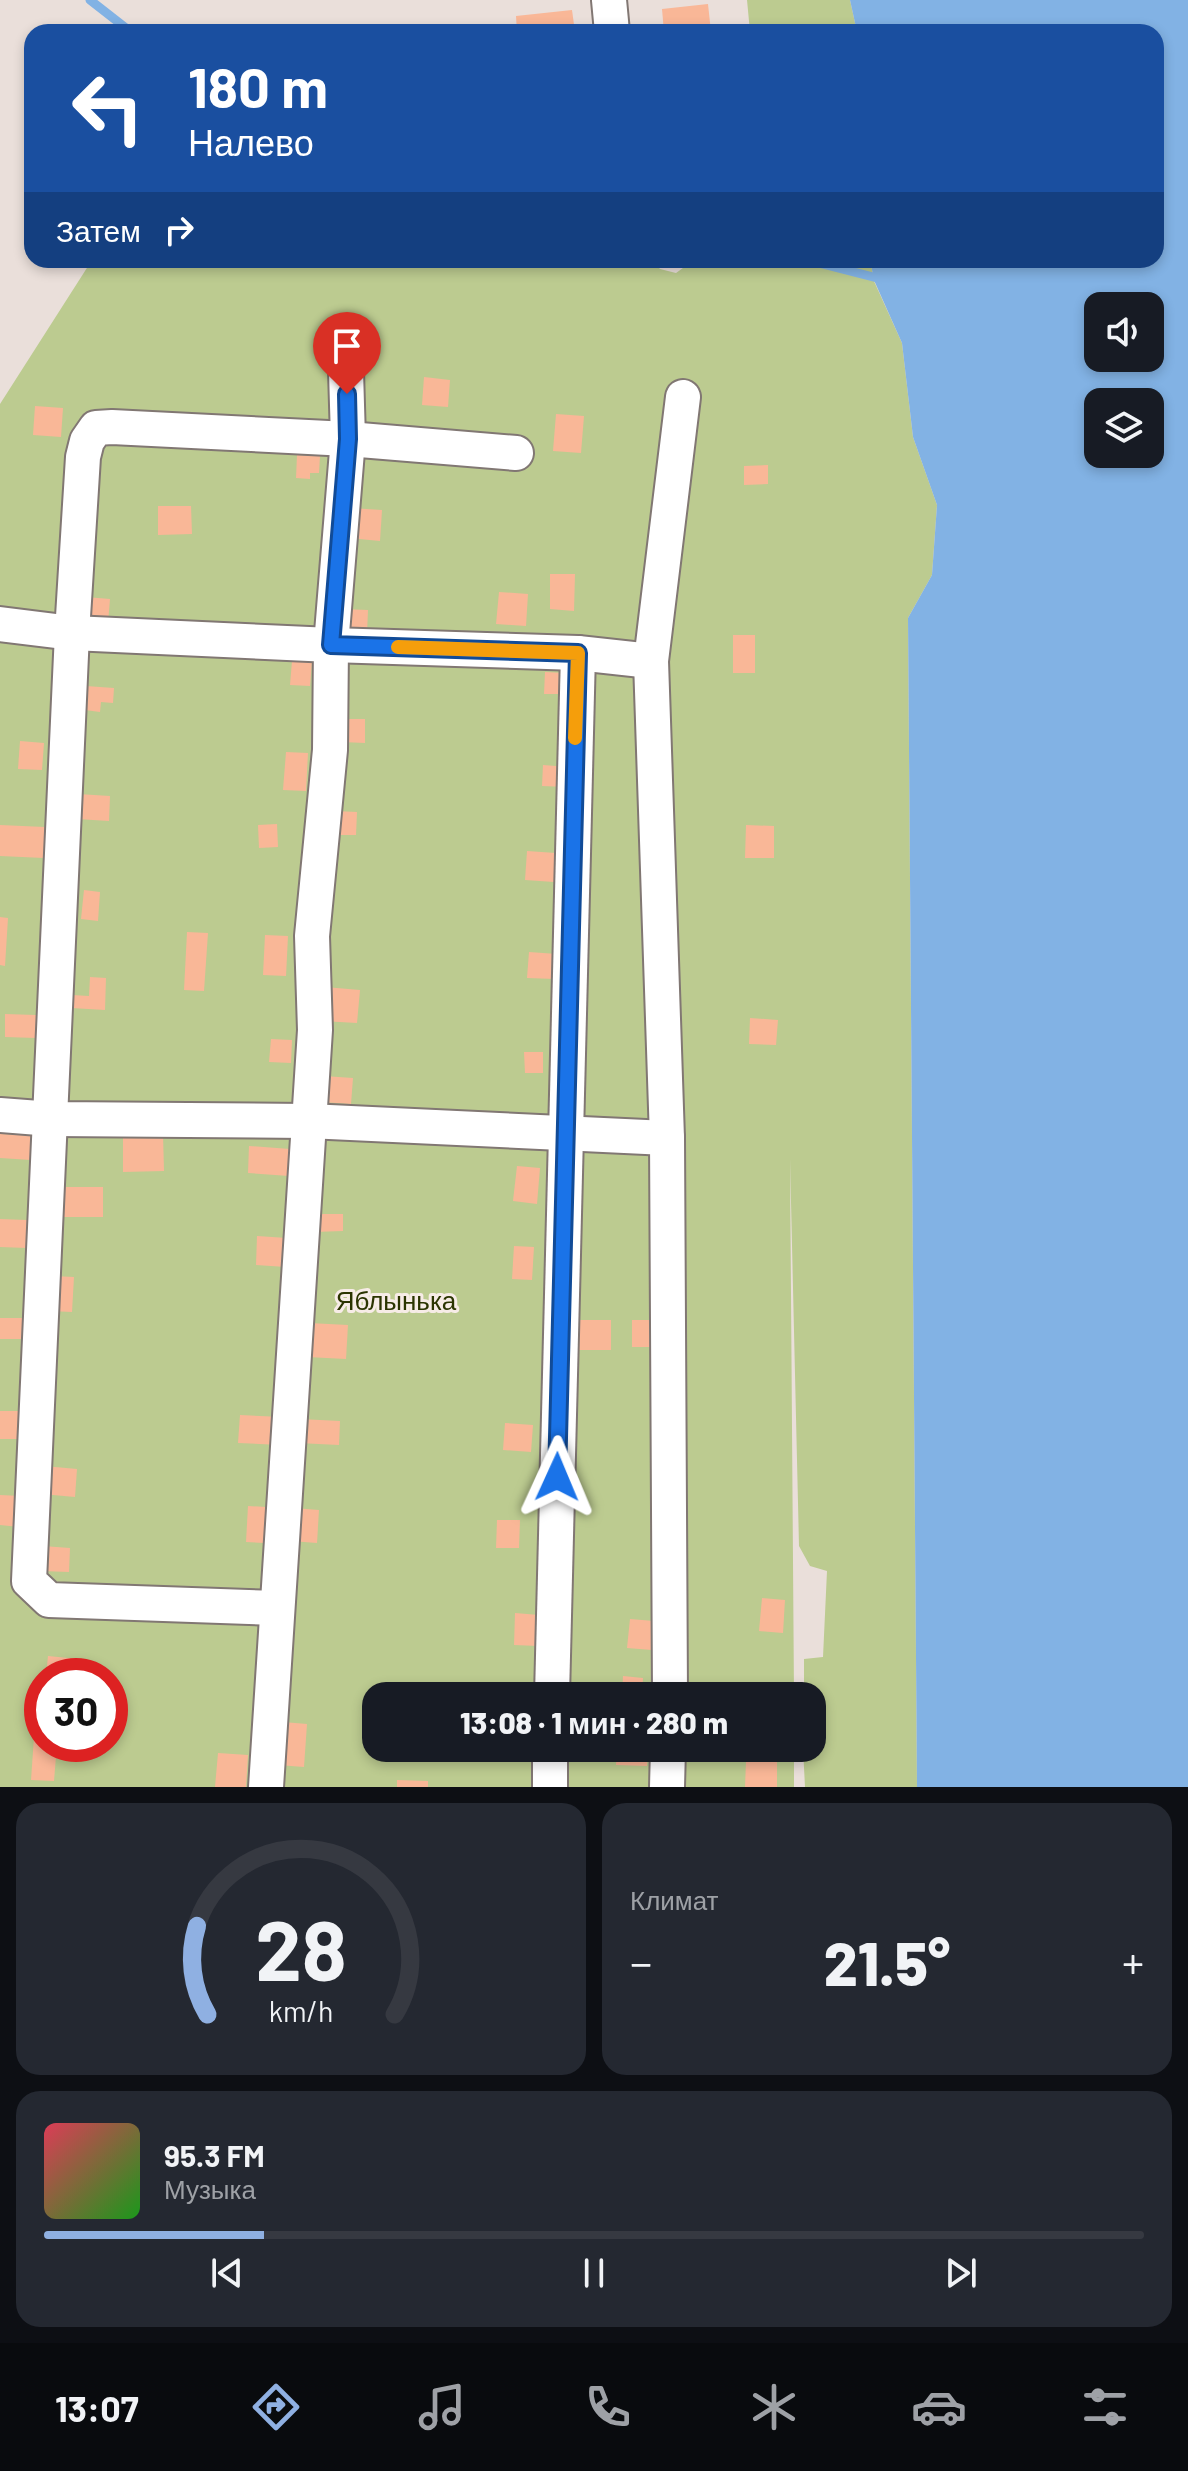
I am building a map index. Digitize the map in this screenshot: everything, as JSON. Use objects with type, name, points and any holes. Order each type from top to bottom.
[{"type":"street","points":[[609,0],[611,24]]},
{"type":"street","points":[[266,1787],[315,1030],[312,936],[330,750],[331,645],[348,439],[346,371]]},
{"type":"street","points":[[670,1682],[667,1138],[651,661],[683,397]]},
{"type":"street","points":[[277,1608],[49,1600],[29,1581],[72,633],[83,457],[87,441],[96,428],[112,427],[348,439],[516,453]]},
{"type":"street","points":[[0,624],[72,633],[578,653],[651,661]]},
{"type":"street","points":[[552,1682],[578,653]]},
{"type":"street","points":[[0,1115],[52,1119],[308,1121],[667,1138]]},
{"type":"street","points":[[550,1762],[550,1787]]},
{"type":"street","points":[[667,1787],[668,1762]]},
{"type":"green space","points":[[747,0],[850,0],[855,24],[749,24]]},
{"type":"green space","name":"Яблынька","points":[[87,268],[659,268],[676,273],[683,268],[872,268],[873,279],[902,343],[913,437],[937,505],[932,575],[908,618],[917,1787],[805,1787],[804,1762],[826,1762],[826,1682],[804,1682],[804,1659],[823,1657],[827,1571],[810,1566],[799,1546],[790,1159],[794,1682],[362,1682],[362,1762],[794,1762],[794,1787],[0,1787],[0,404]]},
{"type":"water","points":[[850,0],[1188,0],[1188,1787],[917,1787],[908,618],[932,575],[937,505],[913,437],[902,343],[873,278],[872,268],[1164,268],[1164,24],[855,24]]},
{"type":"building","points":[[708,4],[710,24],[663,24],[662,9]]},
{"type":"building","points":[[572,10],[574,24],[516,24],[516,16]]},
{"type":"building","points":[[424,377],[450,380],[448,407],[422,405]]},
{"type":"building","points":[[35,406],[63,408],[61,437],[33,435]]},
{"type":"building","points":[[556,414],[584,416],[581,453],[553,451]]},
{"type":"building","points":[[297,455],[320,456],[319,473],[310,473],[310,479],[296,478]]},
{"type":"building","points":[[768,465],[768,484],[744,485],[744,466]]},
{"type":"building","points":[[158,506],[191,506],[192,534],[158,535]]},
{"type":"building","points":[[351,508],[382,510],[380,541],[349,538]]},
{"type":"building","points":[[550,574],[575,574],[574,611],[550,609]]},
{"type":"building","points":[[499,592],[528,594],[526,626],[496,624]]},
{"type":"building","points":[[86,597],[110,599],[108,623],[84,621]]},
{"type":"building","points":[[342,609],[368,610],[367,634],[341,633]]},
{"type":"building","points":[[733,635],[755,635],[755,673],[733,673]]},
{"type":"building","points":[[292,661],[312,662],[310,686],[290,685]]},
{"type":"building","points":[[545,672],[564,673],[564,694],[544,694]]},
{"type":"building","points":[[86,686],[114,688],[113,703],[101,702],[100,712],[85,710]]},
{"type":"building","points":[[343,719],[365,719],[365,743],[342,742]]},
{"type":"building","points":[[20,741],[44,743],[42,770],[18,769]]},
{"type":"building","points":[[286,752],[308,753],[306,791],[283,790]]},
{"type":"building","points":[[543,765],[569,767],[567,787],[542,786]]},
{"type":"building","points":[[78,794],[110,796],[109,821],[77,819]]},
{"type":"building","points":[[335,811],[357,812],[356,835],[335,835]]},
{"type":"building","points":[[277,824],[278,847],[259,848],[258,825]]},
{"type":"building","points":[[0,825],[45,827],[44,858],[0,856]]},
{"type":"building","points":[[746,825],[774,826],[774,858],[745,858]]},
{"type":"building","points":[[527,851],[556,853],[554,882],[525,880]]},
{"type":"building","points":[[84,890],[100,892],[98,921],[81,919]]},
{"type":"building","points":[[0,917],[8,918],[5,966],[0,965]]},
{"type":"building","points":[[187,932],[208,933],[204,991],[184,990]]},
{"type":"building","points":[[265,935],[288,936],[286,976],[263,975]]},
{"type":"building","points":[[529,952],[557,954],[555,979],[527,978]]},
{"type":"building","points":[[90,977],[106,978],[105,1010],[71,1008],[72,995],[89,996]]},
{"type":"building","points":[[325,987],[360,990],[357,1023],[322,1021]]},
{"type":"building","points":[[5,1014],[36,1015],[36,1038],[5,1037]]},
{"type":"building","points":[[750,1018],[778,1020],[776,1045],[749,1044]]},
{"type":"building","points":[[271,1039],[292,1040],[291,1063],[269,1062]]},
{"type":"building","points":[[524,1052],[543,1052],[543,1073],[525,1073]]},
{"type":"building","points":[[324,1076],[353,1078],[351,1104],[322,1102]]},
{"type":"building","points":[[0,1134],[32,1135],[31,1160],[0,1158]]},
{"type":"building","points":[[163,1134],[164,1171],[123,1172],[123,1135]]},
{"type":"building","points":[[249,1146],[290,1149],[289,1176],[248,1173]]},
{"type":"building","points":[[517,1166],[540,1168],[537,1204],[513,1201]]},
{"type":"building","points":[[56,1187],[103,1187],[103,1217],[56,1217]]},
{"type":"building","points":[[314,1214],[343,1214],[343,1231],[314,1232]]},
{"type":"building","points":[[0,1219],[27,1220],[27,1248],[0,1247]]},
{"type":"building","points":[[257,1236],[287,1238],[286,1267],[256,1265]]},
{"type":"building","points":[[514,1246],[534,1247],[532,1280],[512,1279]]},
{"type":"building","points":[[53,1276],[74,1277],[72,1312],[50,1311]]},
{"type":"building","points":[[0,1318],[26,1318],[26,1339],[0,1339]]},
{"type":"building","points":[[578,1320],[611,1320],[611,1350],[577,1350]]},
{"type":"building","points":[[632,1320],[652,1320],[651,1347],[632,1347]]},
{"type":"building","points":[[309,1323],[348,1325],[346,1359],[307,1357]]},
{"type":"building","points":[[0,1411],[24,1411],[24,1439],[0,1439]]},
{"type":"building","points":[[240,1415],[282,1417],[281,1445],[238,1443]]},
{"type":"building","points":[[300,1419],[340,1421],[339,1445],[298,1443]]},
{"type":"building","points":[[505,1423],[533,1425],[531,1452],[503,1450]]},
{"type":"building","points":[[44,1466],[77,1469],[75,1497],[42,1494]]},
{"type":"building","points":[[0,1495],[21,1496],[19,1527],[0,1525]]},
{"type":"building","points":[[248,1506],[267,1507],[264,1543],[246,1542]]},
{"type":"building","points":[[294,1508],[319,1510],[317,1543],[291,1541]]},
{"type":"building","points":[[497,1520],[520,1520],[519,1548],[496,1548]]},
{"type":"building","points":[[43,1546],[70,1548],[69,1572],[41,1571]]},
{"type":"building","points":[[762,1598],[785,1600],[783,1633],[759,1631]]},
{"type":"building","points":[[515,1613],[539,1615],[538,1646],[514,1645]]},
{"type":"building","points":[[630,1619],[654,1621],[652,1650],[627,1648]]},
{"type":"building","points":[[623,1676],[643,1678],[643,1682],[623,1682]]},
{"type":"building","points":[[283,1722],[307,1724],[304,1767],[278,1765]]},
{"type":"building","points":[[218,1753],[248,1755],[246,1787],[215,1787]]},
{"type":"building","points":[[32,1762],[56,1762],[54,1781],[31,1780]]},
{"type":"building","points":[[616,1762],[647,1762],[647,1766],[616,1765]]},
{"type":"building","points":[[746,1762],[777,1762],[777,1787],[745,1787]]},
{"type":"building","points":[[397,1780],[428,1781],[428,1787],[397,1787]]},
{"type":"waterway","points":[[90,0],[121,24]]},
{"type":"waterway","points":[[838,268],[885,280]]},
{"type":"slow traffic","points":[[398,647],[578,653],[575,738]]},
{"type":"route","points":[[347,394],[348,439],[331,645],[578,653],[557,1477]]}]
